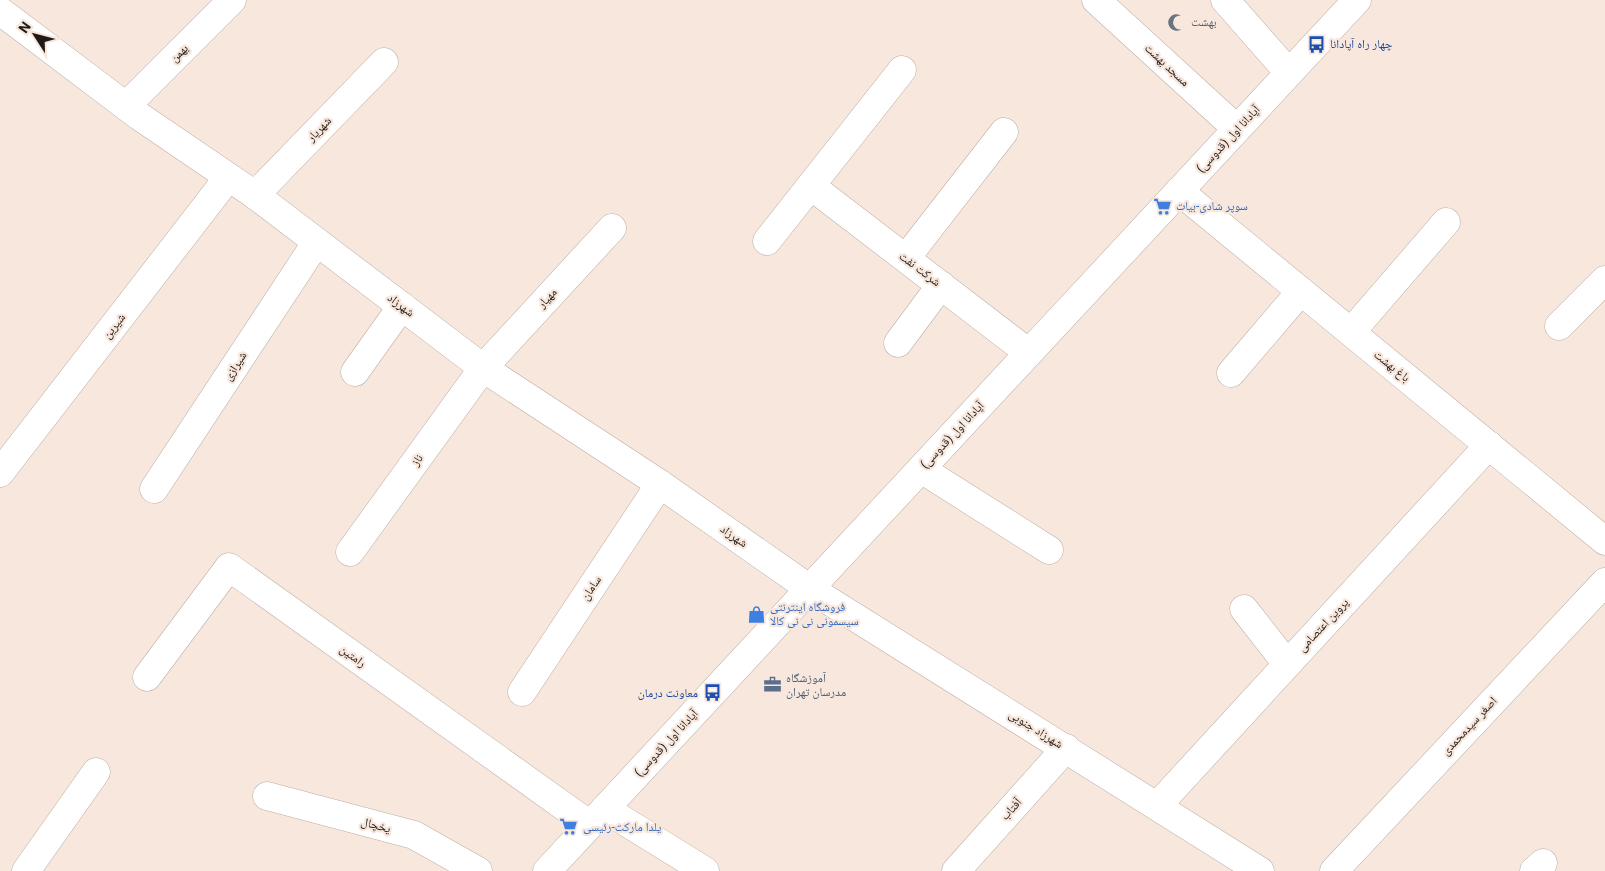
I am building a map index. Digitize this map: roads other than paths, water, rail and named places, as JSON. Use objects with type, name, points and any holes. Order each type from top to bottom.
[{"type":"street","name":"بهمن","points":[[126,106],[232,0]]},
{"type":"street","name":"مسجد بهشت","points":[[1096,0],[1237,129]]},
{"type":"street","points":[[1224,0],[1289,73]]},
{"type":"street","name":"آپادانا اول (قدوسی)","points":[[547,871],[1357,0]]},
{"type":"street","name":"شهرزاد","points":[[0,10],[126,106],[227,179],[255,196],[483,368],[660,484],[810,589]]},
{"type":"street","name":"شهریار","points":[[255,196],[384,62]]},
{"type":"street","points":[[767,241],[902,70]]},
{"type":"street","points":[[906,258],[1004,132]]},
{"type":"street","name":"شیرین","points":[[0,473],[227,179]]},
{"type":"street","name":"شرکت نفت","points":[[811,186],[1028,353]]},
{"type":"street","name":"باغ بهشت","points":[[1179,191],[1605,541]]},
{"type":"street","points":[[1351,332],[1446,222]]},
{"type":"street","name":"مهیار","points":[[483,368],[612,228]]},
{"type":"street","name":"شیرازی","points":[[154,489],[316,243]]},
{"type":"street","points":[[1559,326],[1605,280]]},
{"type":"street","points":[[898,343],[941,285]]},
{"type":"street","points":[[1231,373],[1301,291]]},
{"type":"street","points":[[355,372],[402,306]]},
{"type":"street","name":"ناز","points":[[350,552],[483,368]]},
{"type":"street","name":"پروین اعتصامی","points":[[1158,806],[1489,445]]},
{"type":"street","points":[[921,468],[1049,550]]},
{"type":"street","name":"سامان","points":[[522,692],[660,484]]},
{"type":"street","name":"رامتین","points":[[147,677],[229,567],[597,817]]},
{"type":"street","name":"اصغر سیدمحمدی","points":[[1334,871],[1605,582]]},
{"type":"street","name":"شهرزاد جنوبی","points":[[810,589],[1260,871]]},
{"type":"street","points":[[1244,609],[1287,664]]},
{"type":"street","name":"آفتاب","points":[[956,871],[1066,748]]},
{"type":"street","points":[[26,871],[96,772]]},
{"type":"street","name":"یخچال","points":[[267,796],[414,834],[478,871]]},
{"type":"street","points":[[597,817],[705,871]]},
{"type":"place","name":"بهشت","points":[[1177,22]]},
{"type":"place","name":"چهار راه آپادانا","points":[[1316,44]]},
{"type":"place","name":"سوپر شادی-بیات","points":[[1162,206]]},
{"type":"place","name":"فروشگاه اینترنتی سیسمونی نی نی کالا","points":[[756,614]]},
{"type":"place","name":"آموزشگاه مدرسان تهران","points":[[772,685]]},
{"type":"place","name":"معاونت درمان","points":[[712,693]]},
{"type":"place","name":"یلدا مارکت-رئیسی","points":[[569,827]]}]
